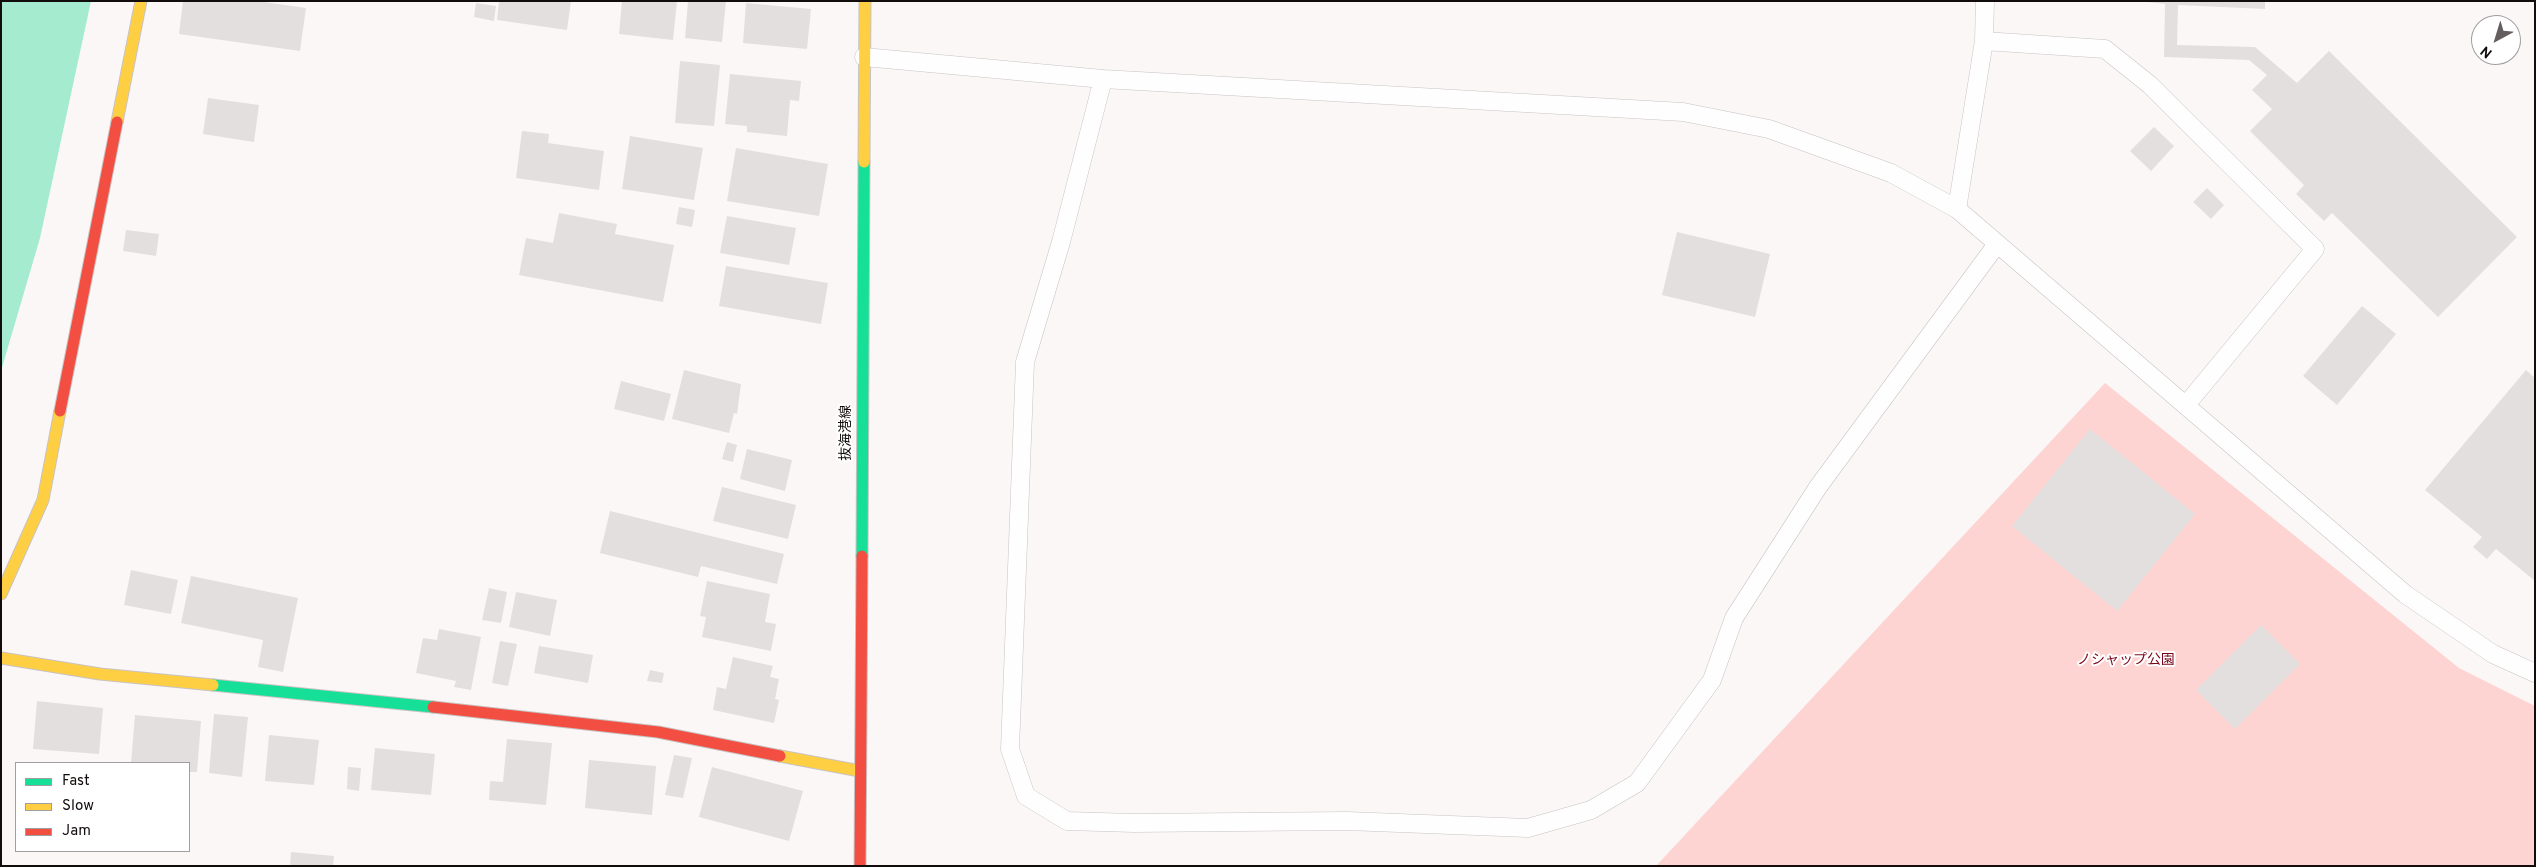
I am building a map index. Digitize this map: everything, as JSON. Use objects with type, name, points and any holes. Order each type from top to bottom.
[{"type":"street","points":[[1,594],[42,500],[141,1]]},
{"type":"street","name":"抜海港線","points":[[860,866],[865,1]]},
{"type":"street","points":[[1,658],[100,674],[330,696],[658,732],[860,770]]},
{"type":"lane","points":[[1956,209],[1984,41],[1985,1]]},
{"type":"lane","points":[[1984,41],[2105,50],[2150,85],[2315,249],[2186,406]]},
{"type":"lane","points":[[864,57],[1103,79],[1683,112],[1769,129],[1891,174],[1956,209],[2405,594],[2494,654],[2535,673]]},
{"type":"lane","points":[[1103,79],[1061,242],[1025,362],[1024,382],[1010,749],[1026,796],[1067,821],[1134,823],[1347,821],[1528,828],[1591,810],[1638,783],[1712,680],[1734,618],[1818,487],[1997,244]]},
{"type":"green space","name":"ノシャップ公園","points":[[2105,383],[2459,668],[2535,706],[2535,866],[1656,866]]},
{"type":"shaded area","points":[[1,1],[91,1],[40,238],[1,371]]},
{"type":"building","points":[[183,1],[257,1],[306,8],[300,51],[179,34]]},
{"type":"building","points":[[499,1],[571,1],[567,30],[497,20]]},
{"type":"building","points":[[622,1],[677,1],[673,40],[619,34]]},
{"type":"building","points":[[688,1],[726,1],[722,42],[685,38]]},
{"type":"building","points":[[2138,1],[2265,1],[2265,9],[2178,5],[2177,45],[2255,47],[2297,83],[2329,51],[2517,237],[2438,317],[2332,213],[2324,221],[2296,194],[2304,185],[2250,131],[2272,109],[2252,90],[2267,75],[2249,60],[2164,57],[2165,4]]},
{"type":"building","points":[[476,3],[496,6],[494,21],[474,17]]},
{"type":"building","points":[[746,3],[811,9],[807,49],[743,43]]},
{"type":"building","points":[[680,61],[720,65],[714,126],[675,123]]},
{"type":"building","points":[[730,74],[801,81],[799,101],[790,100],[787,136],[747,132],[747,126],[725,124]]},
{"type":"building","points":[[208,98],[259,105],[254,142],[203,134]]},
{"type":"building","points":[[2154,127],[2174,146],[2151,171],[2130,151]]},
{"type":"building","points":[[522,131],[549,134],[548,143],[604,151],[599,190],[516,178]]},
{"type":"building","points":[[630,136],[703,148],[694,200],[622,189]]},
{"type":"building","points":[[736,148],[828,164],[819,216],[727,201]]},
{"type":"building","points":[[2207,188],[2224,205],[2211,219],[2193,202]]},
{"type":"building","points":[[679,207],[695,210],[692,227],[676,224]]},
{"type":"building","points":[[559,213],[617,224],[615,234],[674,245],[663,302],[519,275],[526,238],[553,243]]},
{"type":"building","points":[[727,216],[796,228],[789,265],[720,253]]},
{"type":"building","points":[[126,230],[159,234],[156,256],[123,251]]},
{"type":"building","points":[[1677,232],[1770,254],[1755,317],[1662,295]]},
{"type":"building","points":[[726,266],[828,283],[821,324],[719,306]]},
{"type":"building","points":[[2362,306],[2396,334],[2337,405],[2303,376]]},
{"type":"building","points":[[684,370],[741,384],[737,414],[734,413],[729,433],[672,419]]},
{"type":"building","points":[[2526,370],[2535,378],[2535,581],[2496,549],[2487,559],[2473,547],[2482,537],[2425,490]]},
{"type":"building","points":[[621,381],[671,394],[664,421],[614,409]]},
{"type":"building","points":[[2090,429],[2195,514],[2117,611],[2012,526]]},
{"type":"building","points":[[727,442],[737,445],[733,462],[722,459]]},
{"type":"building","points":[[747,449],[792,460],[785,491],[740,479]]},
{"type":"building","points":[[722,487],[796,505],[788,539],[713,521]]},
{"type":"building","points":[[610,511],[784,554],[777,584],[701,566],[698,577],[600,553]]},
{"type":"building","points":[[131,570],[178,580],[171,614],[124,605]]},
{"type":"building","points":[[191,576],[298,598],[283,672],[258,667],[263,640],[181,623]]},
{"type":"building","points":[[707,581],[770,594],[765,622],[776,624],[771,651],[702,637],[706,617],[700,616]]},
{"type":"building","points":[[489,588],[507,592],[501,623],[482,620]]},
{"type":"building","points":[[516,592],[557,600],[550,636],[509,627]]},
{"type":"building","points":[[2261,625],[2300,664],[2235,729],[2196,690]]},
{"type":"building","points":[[439,629],[481,637],[471,690],[454,687],[456,681],[416,673],[423,638],[437,640]]},
{"type":"building","points":[[500,641],[517,644],[508,686],[492,683]]},
{"type":"building","points":[[539,646],[593,655],[588,683],[534,673]]},
{"type":"building","points":[[733,657],[773,666],[770,677],[779,679],[775,699],[779,700],[774,723],[713,710],[717,687],[726,689]]},
{"type":"building","points":[[650,670],[664,673],[662,683],[647,681]]},
{"type":"building","points":[[37,701],[103,708],[99,754],[33,749]]},
{"type":"building","points":[[214,714],[248,717],[242,777],[209,773]]},
{"type":"building","points":[[135,715],[201,721],[197,772],[190,772],[190,762],[131,762]]},
{"type":"building","points":[[269,735],[319,740],[314,785],[265,781]]},
{"type":"building","points":[[507,739],[552,743],[546,805],[489,800],[490,781],[503,782]]},
{"type":"building","points":[[375,748],[435,754],[431,795],[371,790]]},
{"type":"building","points":[[674,755],[692,758],[683,798],[665,795]]},
{"type":"building","points":[[589,760],[656,766],[652,815],[585,808]]},
{"type":"building","points":[[348,767],[361,768],[359,791],[347,789]]},
{"type":"building","points":[[712,767],[803,791],[789,841],[699,817]]},
{"type":"building","points":[[291,852],[334,856],[333,866],[290,866]]},
{"type":"traffic: fast","points":[[862,556],[864,162]]},
{"type":"traffic: fast","points":[[213,685],[433,707]]},
{"type":"traffic: slow","points":[[117,122],[141,1]]},
{"type":"traffic: slow","points":[[864,162],[865,1]]},
{"type":"traffic: slow","points":[[1,594],[43,500],[60,411]]},
{"type":"traffic: slow","points":[[1,658],[100,674],[213,685]]},
{"type":"traffic: slow","points":[[780,756],[860,771]]},
{"type":"traffic: jam","points":[[60,411],[117,122]]},
{"type":"traffic: jam","points":[[860,866],[862,556]]},
{"type":"traffic: jam","points":[[433,707],[658,732],[780,756]]}]
